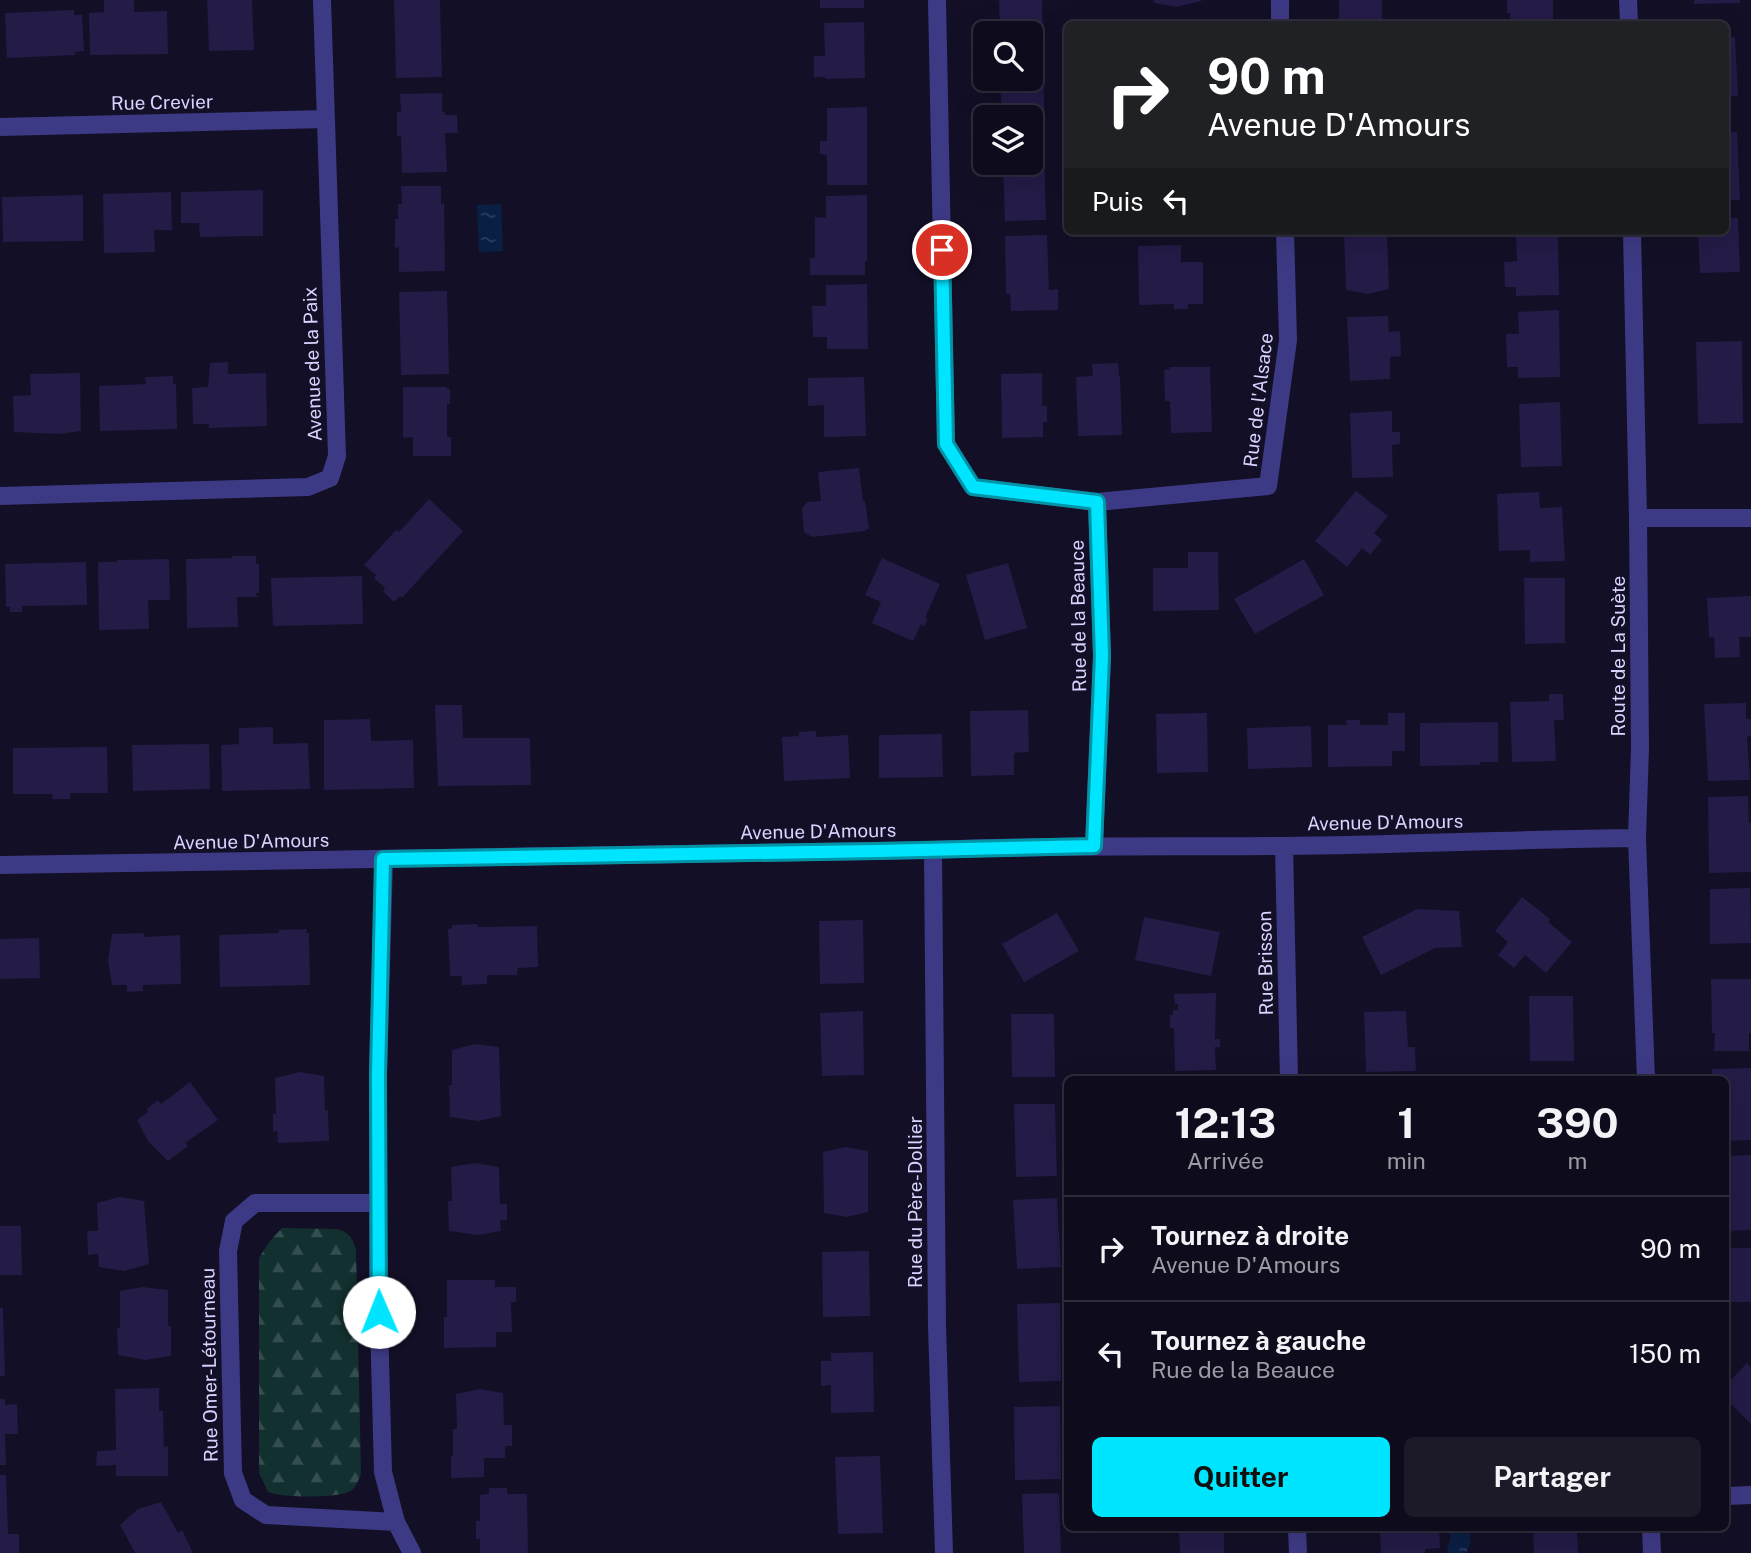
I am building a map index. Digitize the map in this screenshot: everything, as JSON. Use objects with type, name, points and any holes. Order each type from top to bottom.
[{"type":"street","name":"Avenue de la Paix","points":[[0,496],[309,487],[330,478],[337,456],[322,0]]},
{"type":"street","points":[[937,0],[946,444],[973,487],[1097,502]]},
{"type":"street","points":[[1280,0],[1280,21]]},
{"type":"street","points":[[1628,0],[1629,21]]},
{"type":"street","name":"Rue Crevier","points":[[0,127],[325,119]]},
{"type":"street","name":"Rue de l'Alsace","points":[[1097,502],[1268,486],[1288,340],[1286,235]]},
{"type":"street","name":"Route de La Suète","points":[[1632,235],[1640,748],[1637,838],[1646,1076]]},
{"type":"street","name":"Rue de la Beauce","points":[[1094,846],[1102,656],[1097,502]]},
{"type":"street","points":[[1638,518],[1751,518]]},
{"type":"street","name":"Avenue D'Amours","points":[[0,865],[1094,846],[1284,846],[1637,838]]},
{"type":"street","name":"Rue Brisson","points":[[1284,846],[1289,1076]]},
{"type":"street","name":"Rue du Père-Dollier","points":[[933,850],[937,1325],[944,1553]]},
{"type":"street","points":[[383,859],[378,1075],[378,1285],[383,1472],[396,1522],[412,1553]]},
{"type":"street","name":"Rue Omer-Létourneau","points":[[378,1203],[255,1203],[234,1221],[228,1251],[233,1473],[243,1500],[266,1515],[396,1522]]},
{"type":"street","points":[[1729,1496],[1751,1495]]},
{"type":"street","points":[[1297,1531],[1298,1553]]},
{"type":"street","points":[[1651,1531],[1652,1553]]},
{"type":"green space","points":[[282,1228],[344,1231],[356,1249],[361,1474],[353,1489],[342,1494],[275,1494],[268,1492],[259,1473],[259,1258]]},
{"type":"water","points":[[501,204],[503,251],[479,252],[477,205]]},
{"type":"water","points":[[1449,1531],[1469,1531],[1471,1543],[1466,1553],[1449,1553],[1447,1550],[1451,1537]]},
{"type":"building","points":[[104,0],[134,0],[134,12],[167,11],[168,54],[90,55],[89,13],[104,12]]},
{"type":"building","points":[[207,0],[252,0],[254,50],[209,51]]},
{"type":"building","points":[[394,0],[440,0],[442,77],[396,78]]},
{"type":"building","points":[[820,0],[864,0],[864,8],[820,8]]},
{"type":"building","points":[[999,0],[1042,0],[1043,21],[1000,21]]},
{"type":"building","points":[[1154,0],[1201,1],[1177,7],[1154,3]]},
{"type":"building","points":[[1339,0],[1382,0],[1382,21],[1339,21]]},
{"type":"building","points":[[1507,0],[1553,0],[1553,21],[1510,21],[1510,13],[1507,13]]},
{"type":"building","points":[[1694,0],[1740,0],[1740,3],[1694,4]]},
{"type":"building","points":[[74,10],[74,15],[82,15],[84,51],[75,52],[75,55],[7,58],[5,13]]},
{"type":"building","points":[[864,22],[865,78],[814,77],[814,56],[825,56],[824,23]]},
{"type":"building","points":[[1735,37],[1738,96],[1729,97],[1729,38]]},
{"type":"building","points":[[1043,69],[1045,127],[1043,105],[1001,105],[1001,91],[1043,91]]},
{"type":"building","points":[[442,93],[442,112],[445,112],[445,115],[457,115],[458,133],[445,133],[447,172],[402,173],[401,136],[397,136],[397,112],[401,112],[400,94]]},
{"type":"building","points":[[867,107],[867,185],[827,185],[827,155],[820,154],[820,141],[827,141],[827,108]]},
{"type":"building","points":[[1729,132],[1737,132],[1740,200],[1729,200]]},
{"type":"building","points":[[1043,148],[1046,220],[1005,221],[1003,175],[1043,175]]},
{"type":"building","points":[[401,186],[441,186],[441,204],[444,203],[445,271],[399,272],[399,247],[395,248],[395,219],[398,219],[398,204],[402,204]]},
{"type":"building","points":[[263,190],[263,236],[200,237],[199,223],[181,223],[181,192]]},
{"type":"building","points":[[171,192],[172,230],[154,230],[155,252],[104,253],[103,194]]},
{"type":"building","points":[[83,195],[83,241],[3,242],[2,197]]},
{"type":"building","points":[[867,195],[865,275],[810,275],[810,258],[815,258],[815,217],[826,218],[826,196]]},
{"type":"building","points":[[1729,218],[1738,218],[1740,272],[1700,273],[1698,235],[1729,235]]},
{"type":"building","points":[[1047,235],[1049,290],[1058,289],[1058,310],[1011,311],[1010,294],[1006,294],[1005,236]]},
{"type":"building","points":[[1344,235],[1387,235],[1389,289],[1368,294],[1346,290]]},
{"type":"building","points":[[1516,235],[1558,235],[1559,295],[1516,296],[1516,287],[1505,287],[1504,262],[1517,261]]},
{"type":"building","points":[[1181,245],[1181,262],[1203,262],[1203,304],[1188,304],[1188,309],[1174,309],[1174,304],[1139,305],[1138,246]]},
{"type":"building","points":[[867,284],[868,349],[827,349],[827,337],[813,337],[812,306],[826,306],[826,285]]},
{"type":"building","points":[[447,291],[449,374],[401,375],[399,292]]},
{"type":"building","points":[[1559,310],[1560,377],[1518,378],[1518,367],[1507,367],[1506,334],[1519,334],[1518,312]]},
{"type":"building","points":[[1388,316],[1389,332],[1400,331],[1401,356],[1390,357],[1390,379],[1350,381],[1347,317]]},
{"type":"building","points":[[1742,341],[1743,423],[1698,424],[1696,342]]},
{"type":"building","points":[[228,362],[228,374],[266,373],[267,426],[209,428],[209,424],[193,424],[192,388],[208,387],[210,363]]},
{"type":"building","points":[[1118,363],[1122,435],[1078,436],[1076,377],[1093,376],[1092,364]]},
{"type":"building","points":[[1169,367],[1210,367],[1212,432],[1171,433],[1170,401],[1165,401],[1164,370],[1170,369]]},
{"type":"building","points":[[80,373],[81,431],[59,434],[14,432],[13,396],[31,395],[30,374]]},
{"type":"building","points":[[1042,373],[1042,406],[1047,406],[1043,437],[1002,438],[1001,374]]},
{"type":"building","points":[[173,376],[173,384],[176,384],[177,429],[100,431],[99,386],[146,384],[145,377]]},
{"type":"building","points":[[864,377],[866,436],[824,437],[824,405],[808,406],[808,378]]},
{"type":"building","points":[[403,387],[450,389],[447,437],[451,437],[451,456],[413,456],[413,437],[403,438]]},
{"type":"building","points":[[1560,402],[1562,466],[1521,467],[1519,404]]},
{"type":"building","points":[[1392,411],[1392,432],[1400,432],[1400,444],[1392,445],[1393,477],[1352,478],[1350,413]]},
{"type":"building","points":[[859,468],[869,529],[812,537],[804,532],[802,509],[807,502],[821,501],[818,472]]},
{"type":"building","points":[[1356,491],[1388,516],[1374,533],[1382,540],[1370,555],[1362,548],[1347,567],[1315,541]]},
{"type":"building","points":[[1539,492],[1540,508],[1562,507],[1565,561],[1530,562],[1530,550],[1499,551],[1497,494]]},
{"type":"building","points":[[429,499],[463,531],[402,598],[400,596],[394,602],[374,578],[376,575],[364,565]]},
{"type":"building","points":[[1188,552],[1218,552],[1219,610],[1153,611],[1153,568],[1188,568]]},
{"type":"building","points":[[256,556],[256,564],[259,564],[257,597],[237,597],[238,627],[187,628],[186,559]]},
{"type":"building","points":[[882,558],[940,584],[925,618],[928,619],[924,626],[921,624],[913,641],[872,623],[881,602],[865,595]]},
{"type":"building","points":[[169,559],[170,600],[148,600],[149,629],[99,630],[98,562]]},
{"type":"building","points":[[1304,559],[1324,595],[1255,634],[1234,599]]},
{"type":"building","points":[[86,562],[87,605],[22,606],[22,612],[10,612],[10,607],[6,607],[5,564]]},
{"type":"building","points":[[1008,563],[1027,628],[985,640],[966,575]]},
{"type":"building","points":[[362,576],[363,624],[273,626],[271,578]]},
{"type":"building","points":[[1524,578],[1565,578],[1565,643],[1525,644]]},
{"type":"building","points":[[1751,596],[1751,637],[1739,637],[1740,657],[1715,658],[1714,637],[1709,637],[1707,598]]},
{"type":"building","points":[[1549,694],[1563,694],[1564,720],[1554,720],[1556,761],[1512,762],[1510,702],[1549,701]]},
{"type":"building","points":[[1746,703],[1746,719],[1751,719],[1751,736],[1747,737],[1750,780],[1708,781],[1704,704]]},
{"type":"building","points":[[435,705],[462,705],[463,738],[530,738],[531,785],[438,786]]},
{"type":"building","points":[[1028,710],[1029,752],[1014,753],[1014,775],[971,776],[970,711]]},
{"type":"building","points":[[1207,713],[1208,772],[1157,773],[1156,714]]},
{"type":"building","points":[[1388,713],[1405,713],[1405,751],[1392,751],[1392,766],[1328,767],[1328,725],[1347,725],[1346,720],[1360,720],[1360,725],[1388,725]]},
{"type":"building","points":[[370,719],[371,741],[413,740],[414,788],[324,790],[324,720]]},
{"type":"building","points":[[1498,722],[1498,762],[1420,766],[1420,723]]},
{"type":"building","points":[[1311,726],[1312,767],[1248,769],[1247,728]]},
{"type":"building","points":[[273,727],[273,744],[308,743],[310,789],[222,791],[221,745],[239,744],[239,728]]},
{"type":"building","points":[[816,731],[816,737],[848,735],[850,778],[784,781],[782,737]]},
{"type":"building","points":[[942,734],[943,777],[879,778],[879,735]]},
{"type":"building","points":[[209,744],[210,789],[133,791],[132,745]]},
{"type":"building","points":[[107,747],[108,793],[70,793],[70,799],[53,799],[52,794],[13,794],[13,748]]},
{"type":"building","points":[[1748,796],[1751,872],[1709,873],[1708,797]]},
{"type":"building","points":[[1750,888],[1751,943],[1710,944],[1710,889]]},
{"type":"building","points":[[1522,897],[1550,919],[1548,922],[1572,942],[1546,973],[1525,955],[1514,968],[1498,955],[1508,942],[1495,931]]},
{"type":"building","points":[[1417,909],[1459,911],[1462,947],[1435,948],[1381,975],[1362,937]]},
{"type":"building","points":[[1057,913],[1079,951],[1024,982],[1002,944]]},
{"type":"building","points":[[1144,917],[1220,932],[1211,976],[1135,960]]},
{"type":"building","points":[[863,920],[864,983],[820,984],[819,921]]},
{"type":"building","points":[[477,924],[478,927],[537,926],[538,967],[518,968],[517,975],[487,975],[487,984],[462,985],[462,976],[450,976],[448,929],[452,928],[452,925]]},
{"type":"building","points":[[307,929],[310,985],[220,987],[219,935]]},
{"type":"building","points":[[144,933],[145,937],[180,935],[181,984],[143,985],[143,991],[127,992],[127,985],[112,985],[108,961],[112,934]]},
{"type":"building","points":[[39,938],[40,978],[0,979],[0,939]]},
{"type":"building","points":[[1711,979],[1751,979],[1749,1051],[1714,1051]]},
{"type":"building","points":[[1216,993],[1215,1039],[1220,1039],[1220,1047],[1215,1047],[1216,1070],[1175,1071],[1174,1028],[1170,1028],[1170,1015],[1173,1015],[1173,1010],[1178,1010],[1174,994]]},
{"type":"building","points":[[1529,996],[1573,996],[1574,1061],[1530,1061]]},
{"type":"building","points":[[863,1011],[864,1075],[822,1076],[820,1013]]},
{"type":"building","points":[[1406,1011],[1408,1047],[1415,1047],[1416,1071],[1366,1072],[1364,1012]]},
{"type":"building","points":[[1011,1014],[1054,1014],[1055,1077],[1012,1077]]},
{"type":"building","points":[[475,1044],[499,1047],[501,1116],[478,1121],[450,1117],[452,1050]]},
{"type":"building","points":[[1751,1068],[1751,1140],[1729,1141],[1729,1076],[1713,1076],[1712,1069]]},
{"type":"building","points":[[300,1072],[324,1076],[329,1141],[278,1143],[277,1131],[273,1132],[273,1114],[276,1114],[275,1078]]},
{"type":"building","points":[[190,1082],[218,1120],[185,1143],[188,1146],[168,1161],[148,1141],[137,1120],[158,1100],[161,1104]]},
{"type":"building","points":[[1014,1104],[1055,1104],[1057,1176],[1016,1177]]},
{"type":"building","points":[[845,1147],[868,1151],[868,1212],[847,1217],[824,1213],[823,1152]]},
{"type":"building","points":[[1751,1155],[1751,1230],[1729,1231],[1729,1156]]},
{"type":"building","points":[[475,1163],[499,1167],[500,1204],[507,1204],[507,1220],[500,1220],[501,1231],[478,1235],[449,1231],[451,1167]]},
{"type":"building","points":[[120,1197],[144,1201],[149,1264],[124,1271],[99,1267],[98,1254],[88,1255],[87,1231],[98,1231],[97,1203]]},
{"type":"building","points":[[1057,1198],[1061,1267],[1017,1269],[1013,1200]]},
{"type":"building","points":[[0,1226],[21,1226],[22,1275],[0,1275]]},
{"type":"building","points":[[1729,1248],[1751,1248],[1751,1302],[1729,1302]]},
{"type":"building","points":[[869,1251],[870,1316],[823,1317],[822,1252]]},
{"type":"building","points":[[447,1280],[495,1280],[495,1287],[516,1287],[516,1302],[511,1302],[512,1332],[496,1332],[496,1347],[444,1348]]},
{"type":"building","points":[[142,1287],[168,1290],[171,1356],[145,1360],[118,1355],[120,1291]]},
{"type":"building","points":[[1060,1303],[1061,1381],[1019,1382],[1017,1304]]},
{"type":"building","points":[[0,1308],[3,1308],[5,1376],[0,1376]]},
{"type":"building","points":[[873,1352],[874,1412],[831,1413],[831,1385],[821,1386],[821,1361],[831,1361],[831,1353]]},
{"type":"building","points":[[1747,1363],[1751,1367],[1751,1424],[1729,1402],[1729,1382]]},
{"type":"building","points":[[159,1388],[164,1447],[168,1446],[168,1476],[116,1476],[116,1465],[96,1466],[97,1451],[116,1450],[115,1389]]},
{"type":"building","points":[[480,1389],[503,1393],[504,1425],[512,1425],[512,1446],[505,1446],[505,1458],[484,1458],[484,1477],[451,1478],[453,1429],[457,1429],[456,1394]]},
{"type":"building","points":[[0,1399],[5,1399],[5,1405],[17,1404],[18,1434],[5,1434],[6,1465],[0,1465]]},
{"type":"building","points":[[1060,1406],[1061,1479],[1015,1480],[1014,1407]]},
{"type":"building","points":[[880,1456],[883,1533],[838,1534],[835,1457]]},
{"type":"building","points":[[0,1475],[6,1475],[8,1534],[19,1534],[19,1553],[0,1553]]},
{"type":"building","points":[[489,1488],[507,1488],[507,1494],[527,1494],[528,1553],[480,1553],[480,1539],[476,1539],[476,1521],[480,1521],[480,1495],[489,1494]]},
{"type":"building","points":[[1059,1493],[1061,1553],[1024,1553],[1022,1494]]},
{"type":"building","points":[[161,1502],[178,1533],[182,1530],[193,1553],[135,1553],[120,1525],[138,1509]]},
{"type":"building","points":[[1179,1531],[1224,1531],[1224,1553],[1180,1553]]},
{"type":"building","points":[[1380,1531],[1439,1531],[1440,1548],[1425,1549],[1425,1553],[1381,1553]]},
{"type":"building","points":[[1533,1531],[1577,1531],[1578,1553],[1534,1553]]},
{"type":"route","points":[[379,1312],[378,1075],[383,859],[1094,846],[1102,656],[1097,502],[973,487],[946,444],[942,250]]}]
